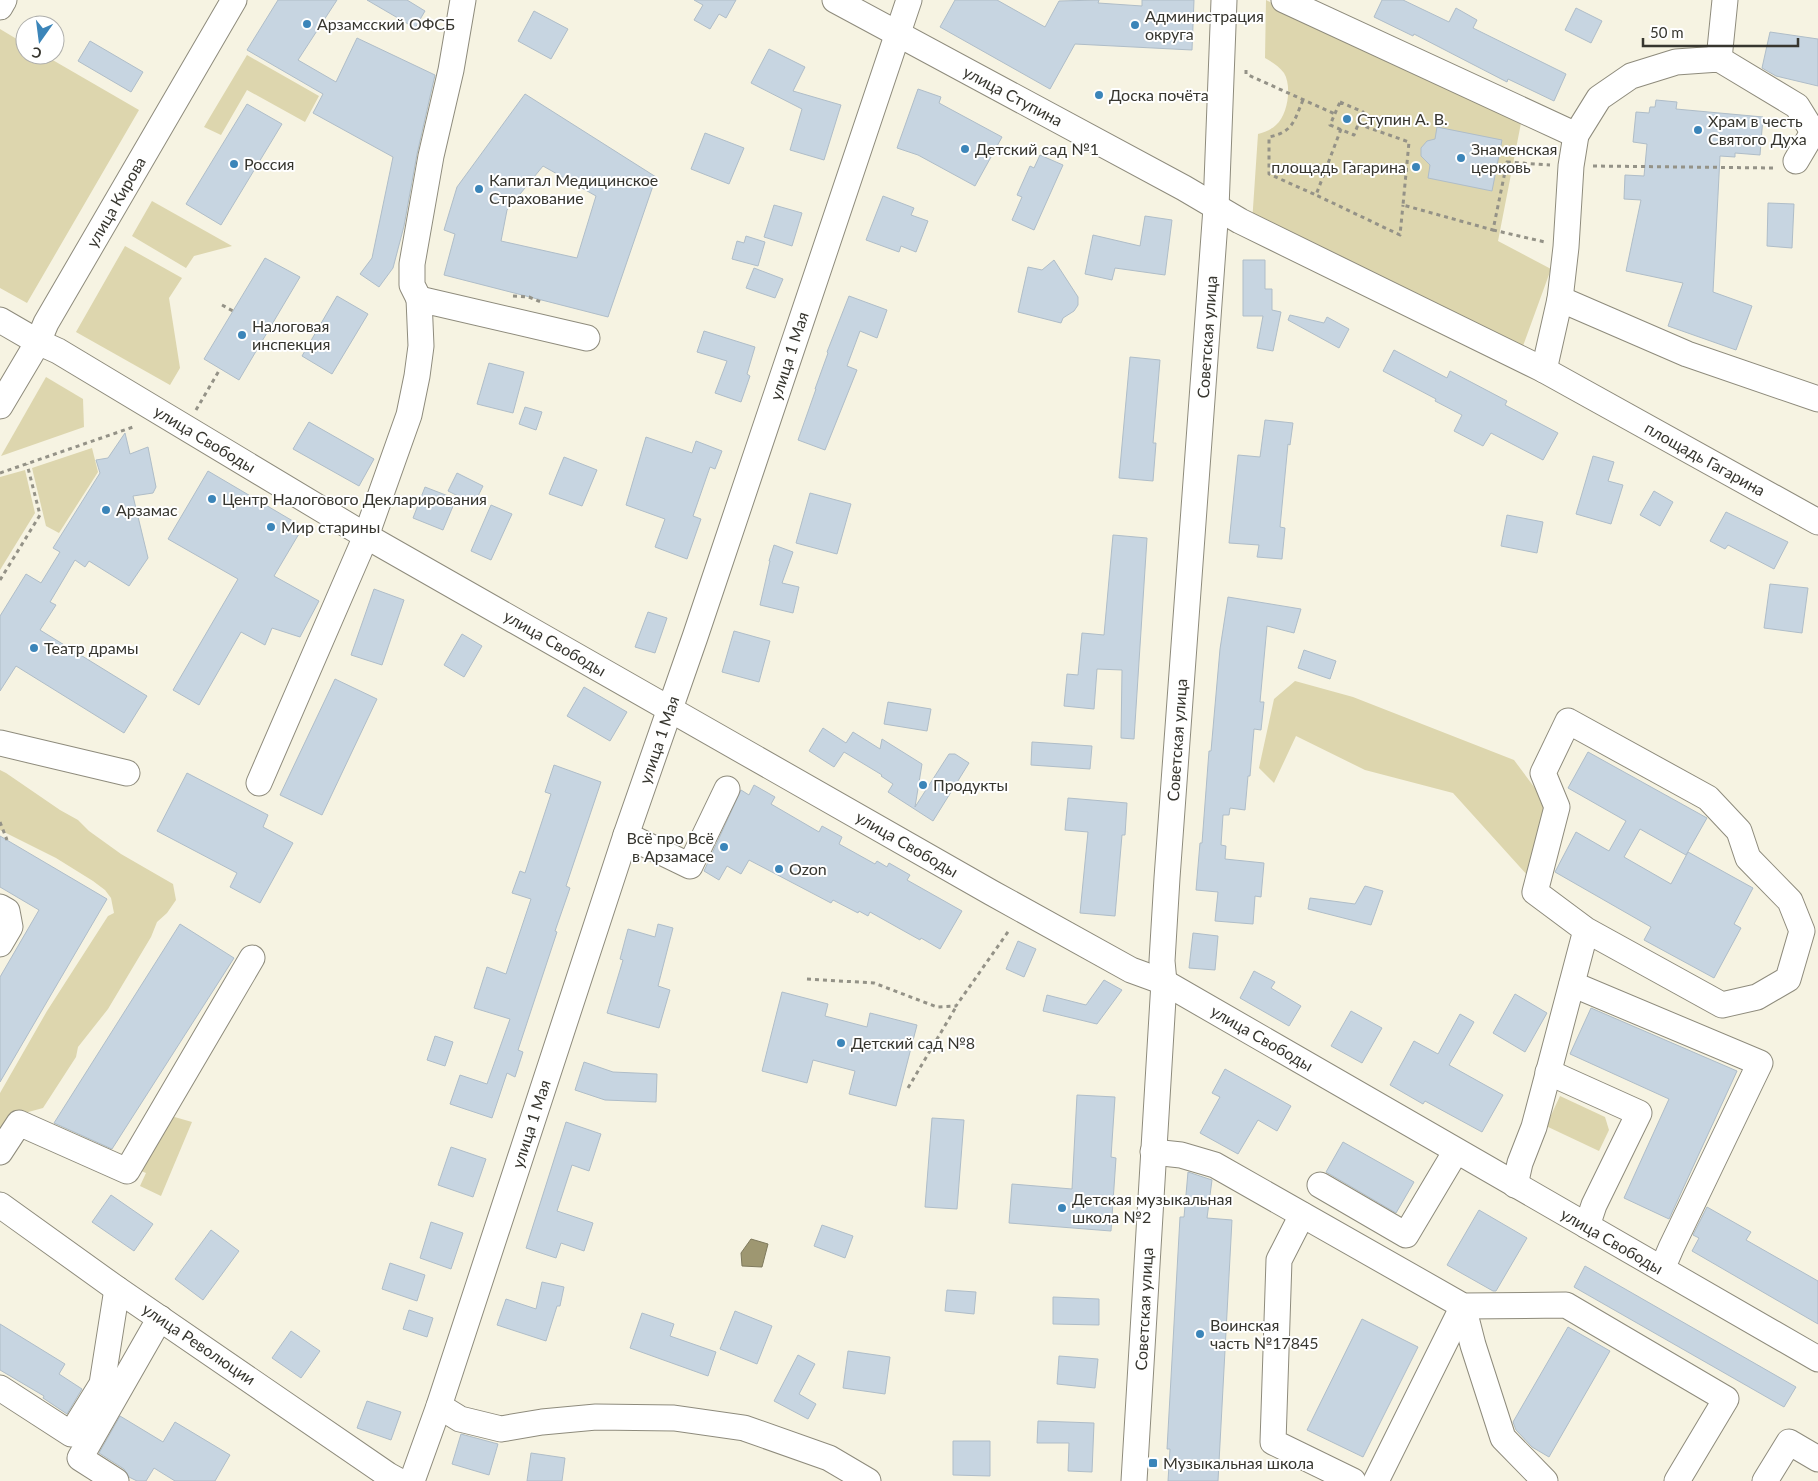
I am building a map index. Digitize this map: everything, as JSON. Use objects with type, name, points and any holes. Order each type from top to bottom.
[{"type":"street","points":[[0,7],[4,0]]},
{"type":"street","name":"улица Кирова","points":[[0,406],[38,342],[51,314],[234,0]]},
{"type":"street","points":[[259,783],[366,536],[410,408],[421,346],[419,299],[412,285],[412,264],[431,156],[451,70],[463,0]]},
{"type":"street","name":"улица Ступина","points":[[835,0],[1184,188],[1216,208]]},
{"type":"street","name":"улица 1 Мая","points":[[412,1481],[439,1406],[626,835],[695,637],[908,0]]},
{"type":"street","name":"Советская улица","points":[[1134,1481],[1164,982],[1162,961],[1167,878],[1216,208],[1224,0]]},
{"type":"street","points":[[1284,0],[1576,134]]},
{"type":"street","points":[[1719,59],[1725,0]]},
{"type":"street","points":[[1544,370],[1560,299],[1566,247],[1571,166],[1576,134],[1599,98],[1631,76],[1676,62],[1719,59],[1797,106],[1816,132],[1796,161]]},
{"type":"street","name":"площадь Гагарина","points":[[1216,208],[1240,222],[1544,370],[1818,522]]},
{"type":"street","points":[[419,299],[588,338]]},
{"type":"street","points":[[1560,299],[1687,354],[1818,399]]},
{"type":"street","name":"улица Свободы","points":[[0,320],[58,351],[366,536],[992,893],[1130,970],[1164,982],[1818,1359]]},
{"type":"street","points":[[1568,721],[1708,798],[1739,831],[1748,858],[1790,901],[1802,931],[1788,979],[1757,997],[1722,1005],[1586,930],[1535,892],[1557,807],[1543,773],[1568,721]]},
{"type":"street","points":[[0,743],[127,773]]},
{"type":"street","points":[[626,835],[690,866],[727,789]]},
{"type":"street","points":[[0,907],[7,911],[10,928],[0,944]]},
{"type":"street","points":[[1515,1184],[1520,1163],[1534,1127],[1586,930]]},
{"type":"street","points":[[0,1152],[19,1123],[127,1171],[252,958]]},
{"type":"street","points":[[1572,984],[1760,1063],[1662,1269]]},
{"type":"street","points":[[1548,1072],[1639,1113],[1594,1205],[1587,1226]]},
{"type":"street","points":[[1320,1185],[1406,1235],[1456,1151]]},
{"type":"street","points":[[1153,1152],[1181,1155],[1215,1165],[1463,1306],[1566,1305],[1726,1399],[1677,1481]]},
{"type":"street","name":"улица Революции","points":[[0,1205],[117,1289],[388,1475],[400,1481]]},
{"type":"street","points":[[1302,1215],[1278,1260],[1274,1442],[1353,1481]]},
{"type":"street","points":[[0,1388],[70,1434],[102,1384],[117,1289]]},
{"type":"street","points":[[1376,1481],[1463,1306]]},
{"type":"street","points":[[1463,1306],[1473,1345],[1503,1438],[1544,1481]]},
{"type":"street","points":[[116,1481],[80,1458],[160,1318]]},
{"type":"street","points":[[439,1406],[460,1419],[501,1429],[542,1422],[596,1417],[674,1418],[744,1428],[829,1458],[868,1481]]},
{"type":"street","points":[[1765,1481],[1789,1442],[1818,1458]]},
{"type":"path","points":[[1246,64],[1246,74],[1335,114]]},
{"type":"path","points":[[1303,100],[1290,129],[1269,137],[1269,174],[1400,235],[1403,206]]},
{"type":"path","points":[[1340,102],[1364,112],[1354,135],[1330,125],[1335,114],[1340,102]]},
{"type":"path","points":[[1316,195],[1341,129]]},
{"type":"path","points":[[1493,230],[1566,247]]},
{"type":"path","points":[[222,305],[233,310]]},
{"type":"path","points":[[196,410],[220,369]]},
{"type":"path","points":[[0,473],[136,426]]},
{"type":"path","points":[[0,580],[40,515],[27,464]]},
{"type":"path","points":[[0,822],[7,840]]},
{"type":"path","points":[[908,1088],[945,1028],[956,1006],[1015,923]]},
{"type":"path","points":[[807,979],[874,983],[937,1007],[956,1006]]},
{"type":"shaded area","name":"площадь Гагарина","points":[[1266,0],[1521,123],[1498,241],[1551,269],[1515,368],[1252,223],[1258,134],[1276,125],[1286,108],[1288,100],[1288,85],[1284,73],[1278,66],[1265,58]]},
{"type":"shaded area","points":[[0,29],[15,38],[15,65],[61,65],[139,110],[27,303],[0,288]]},
{"type":"shaded area","points":[[247,55],[319,96],[305,122],[247,90],[221,135],[204,127]]},
{"type":"shaded area","points":[[152,201],[232,246],[194,256],[186,268],[132,236]]},
{"type":"shaded area","points":[[125,246],[182,278],[169,298],[180,368],[170,385],[76,332]]},
{"type":"shaded area","points":[[46,377],[83,399],[84,427],[1,456]]},
{"type":"shaded area","points":[[92,448],[98,472],[59,533],[46,526],[32,468]]},
{"type":"shaded area","points":[[25,470],[35,513],[0,570],[0,477]]},
{"type":"shaded area","points":[[1295,681],[1353,697],[1514,760],[1555,815],[1528,876],[1453,793],[1365,770],[1296,736],[1274,783],[1259,768],[1274,699]]},
{"type":"shaded area","points":[[0,770],[78,820],[89,831],[121,854],[173,884],[176,900],[167,913],[157,922],[151,937],[108,1009],[78,1047],[76,1057],[43,1108],[21,1114],[0,1133],[0,1093],[47,1011],[108,916],[114,913],[111,898],[105,890],[93,881],[56,858],[0,830]]},
{"type":"shaded area","points":[[1560,1096],[1605,1117],[1609,1130],[1599,1151],[1546,1126]]},
{"type":"shaded area","points":[[164,1114],[192,1122],[161,1196],[140,1186],[146,1173],[134,1168]]},
{"type":"shaded area","points":[[751,1239],[768,1244],[762,1267],[742,1266],[741,1253]]},
{"type":"building","points":[[278,0],[337,0],[298,60],[336,82],[357,38],[435,75],[417,154],[404,226],[393,268],[379,287],[360,274],[372,258],[393,157],[313,113],[323,94],[247,50]]},
{"type":"building","points":[[367,0],[407,0],[425,11],[415,28]]},
{"type":"building","points":[[694,0],[736,0],[726,18],[719,14],[710,29],[694,20],[703,5]]},
{"type":"building","points":[[955,0],[997,0],[1045,27],[1059,1],[1099,0],[1098,3],[1142,6],[1142,0],[1194,0],[1192,50],[1075,44],[1050,89],[940,27]]},
{"type":"building","points":[[1382,0],[1403,0],[1449,22],[1456,8],[1477,20],[1473,28],[1566,74],[1554,101],[1508,79],[1507,82],[1414,34],[1413,36],[1374,17]]},
{"type":"building","points":[[1576,8],[1602,21],[1591,43],[1565,30]]},
{"type":"building","points":[[534,11],[568,29],[551,59],[518,41]]},
{"type":"building","points":[[1770,32],[1818,39],[1818,86],[1776,76],[1762,68]]},
{"type":"building","points":[[90,41],[143,72],[131,92],[78,61]]},
{"type":"building","points":[[769,49],[805,67],[793,91],[841,105],[824,160],[790,150],[802,109],[751,83]]},
{"type":"building","points":[[918,89],[941,97],[939,103],[1002,137],[975,186],[918,155],[897,148]]},
{"type":"building","points":[[525,94],[656,177],[608,317],[444,275],[455,234],[444,230],[457,187]],"holes":[[[543,166],[596,196],[577,258],[501,241],[507,210]]]},
{"type":"building","points":[[1656,100],[1677,102],[1676,109],[1763,117],[1760,155],[1735,153],[1735,157],[1720,156],[1713,292],[1752,306],[1736,350],[1668,326],[1683,283],[1626,271],[1641,200],[1624,199],[1625,175],[1644,176],[1647,144],[1633,142],[1636,112],[1649,113],[1650,107],[1655,107]]},
{"type":"building","name":"Россия","points":[[247,104],[282,124],[221,225],[186,204]]},
{"type":"building","name":"Знаменская церковь","points":[[1437,127],[1502,140],[1492,191],[1428,178],[1430,165],[1421,156],[1421,148],[1427,141],[1435,139]]},
{"type":"building","points":[[705,133],[744,148],[729,184],[691,169]]},
{"type":"building","points":[[1040,155],[1063,165],[1034,230],[1012,220],[1022,197],[1017,195],[1030,166],[1034,168]]},
{"type":"building","points":[[883,196],[914,208],[911,215],[928,221],[916,252],[901,246],[899,252],[866,240]]},
{"type":"building","points":[[1768,203],[1794,204],[1792,248],[1767,246]]},
{"type":"building","points":[[774,205],[802,213],[792,246],[764,237]]},
{"type":"building","points":[[1145,216],[1172,220],[1165,275],[1115,268],[1112,280],[1085,274],[1093,235],[1140,246]]},
{"type":"building","points":[[746,236],[765,242],[758,266],[732,259],[737,241],[744,243]]},
{"type":"building","name":"Налоговая инспекция","points":[[265,258],[300,277],[239,380],[204,359]]},
{"type":"building","points":[[1054,260],[1078,297],[1078,305],[1074,311],[1063,318],[1061,323],[1018,312],[1028,267],[1042,270]]},
{"type":"building","points":[[1243,260],[1265,260],[1265,289],[1272,289],[1272,310],[1281,312],[1273,351],[1257,348],[1263,316],[1243,316]]},
{"type":"building","points":[[754,268],[783,279],[775,298],[746,288]]},
{"type":"building","points":[[337,296],[368,314],[332,374],[302,356]]},
{"type":"building","points":[[849,296],[887,310],[877,338],[860,331],[847,366],[857,370],[825,450],[798,440],[827,352]]},
{"type":"building","points":[[1290,315],[1324,323],[1327,317],[1349,329],[1339,348],[1288,320]]},
{"type":"building","points":[[704,331],[755,347],[747,374],[750,376],[741,402],[715,393],[727,361],[697,352]]},
{"type":"building","points":[[1394,350],[1447,378],[1450,371],[1507,401],[1505,405],[1558,433],[1543,460],[1491,433],[1483,446],[1454,431],[1462,415],[1383,371]]},
{"type":"building","points":[[1130,357],[1160,360],[1153,443],[1156,443],[1153,481],[1119,478]]},
{"type":"building","points":[[489,363],[524,372],[513,413],[477,404]]},
{"type":"building","points":[[525,407],[542,412],[536,430],[519,424]]},
{"type":"building","points":[[1265,420],[1293,423],[1290,445],[1288,444],[1280,527],[1285,528],[1282,559],[1257,557],[1259,545],[1229,543],[1238,455],[1260,457]]},
{"type":"building","points":[[309,422],[374,459],[359,486],[293,449]]},
{"type":"building","points":[[125,433],[130,454],[148,447],[156,487],[153,493],[133,496],[148,558],[129,586],[89,561],[85,567],[75,560],[50,602],[56,605],[40,630],[147,696],[124,733],[16,666],[0,691],[0,616],[26,574],[41,583],[60,552],[53,548],[100,473],[96,460],[108,458]]},
{"type":"building","points":[[646,437],[692,453],[696,441],[722,451],[715,469],[710,467],[693,516],[701,519],[687,559],[655,547],[665,519],[626,505]]},
{"type":"building","points":[[1593,456],[1614,462],[1608,481],[1623,485],[1611,524],[1576,514]]},
{"type":"building","points":[[564,457],[597,470],[582,506],[549,494]]},
{"type":"building","points":[[208,471],[303,527],[274,576],[319,601],[300,637],[272,628],[265,645],[241,632],[199,705],[173,690],[238,579],[168,539]]},
{"type":"building","points":[[457,473],[483,486],[474,504],[448,491]]},
{"type":"building","points":[[425,487],[456,499],[443,530],[413,518]]},
{"type":"building","points":[[1654,491],[1673,502],[1660,526],[1640,515]]},
{"type":"building","points":[[810,493],[851,504],[837,554],[796,543]]},
{"type":"building","points":[[491,505],[512,514],[491,560],[471,551]]},
{"type":"building","points":[[1726,512],[1788,542],[1774,569],[1728,545],[1725,549],[1710,541]]},
{"type":"building","points":[[1507,515],[1543,522],[1537,553],[1501,546]]},
{"type":"building","points":[[1113,535],[1147,538],[1134,739],[1121,738],[1122,670],[1097,669],[1094,709],[1064,706],[1067,674],[1078,675],[1082,633],[1104,635]]},
{"type":"building","points":[[774,545],[793,552],[782,583],[799,587],[793,613],[760,605]]},
{"type":"building","points":[[1770,584],[1808,588],[1802,633],[1764,628]]},
{"type":"building","points":[[374,589],[404,600],[382,665],[351,655]]},
{"type":"building","points":[[1228,597],[1301,609],[1294,633],[1267,626],[1260,702],[1264,702],[1261,730],[1254,729],[1245,810],[1230,808],[1229,815],[1223,815],[1221,845],[1226,846],[1225,859],[1264,863],[1261,897],[1255,896],[1253,924],[1215,921],[1218,892],[1196,890],[1220,649]]},
{"type":"building","points":[[648,612],[667,618],[655,653],[635,647]]},
{"type":"building","points":[[734,631],[770,641],[759,682],[722,672]]},
{"type":"building","points":[[462,634],[482,646],[464,677],[444,665]]},
{"type":"building","points":[[1304,650],[1336,661],[1330,679],[1298,668]]},
{"type":"building","points":[[335,679],[377,699],[322,815],[280,795]]},
{"type":"building","points":[[584,687],[627,712],[610,741],[567,716]]},
{"type":"building","points":[[888,702],[931,709],[927,731],[884,724]]},
{"type":"building","points":[[823,728],[846,743],[853,732],[880,749],[882,739],[922,764],[915,807],[949,754],[955,754],[969,763],[933,821],[888,792],[893,784],[882,775],[844,752],[834,767],[809,751]]},
{"type":"building","points":[[1032,742],[1092,746],[1090,769],[1031,765]]},
{"type":"building","points":[[1588,752],[1707,818],[1686,855],[1640,829],[1624,857],[1671,884],[1688,852],[1753,888],[1734,924],[1741,928],[1714,978],[1644,940],[1651,927],[1555,872],[1576,832],[1609,851],[1626,821],[1568,788]]},
{"type":"building","points":[[554,765],[601,782],[566,886],[570,888],[518,1050],[523,1052],[515,1077],[507,1073],[492,1118],[450,1104],[460,1075],[487,1084],[510,1019],[474,1008],[487,967],[506,974],[531,899],[512,893],[520,871],[525,873],[551,794],[545,792]]},
{"type":"building","points":[[187,773],[268,815],[263,827],[293,843],[260,903],[230,887],[237,873],[157,831]]},
{"type":"building","points":[[754,785],[775,797],[771,804],[819,832],[822,826],[842,837],[839,844],[875,864],[877,861],[887,867],[889,863],[910,875],[907,880],[962,911],[940,949],[870,912],[868,916],[833,900],[831,903],[749,860],[741,874],[727,866],[719,880],[704,871],[741,790],[749,795]]},
{"type":"building","points":[[1068,798],[1127,803],[1125,835],[1122,835],[1115,916],[1080,913],[1088,832],[1065,830]]},
{"type":"building","points":[[0,836],[107,899],[0,1082],[0,977],[39,910],[0,887]]},
{"type":"building","points":[[1365,886],[1383,891],[1371,925],[1308,909],[1310,898],[1355,904]]},
{"type":"building","points":[[180,924],[234,958],[112,1149],[54,1123]]},
{"type":"building","points":[[658,924],[673,928],[658,986],[670,990],[659,1028],[607,1013],[623,960],[620,959],[628,929],[655,937]]},
{"type":"building","points":[[1193,933],[1218,936],[1215,970],[1189,968]]},
{"type":"building","points":[[1018,941],[1036,949],[1024,977],[1006,969]]},
{"type":"building","points":[[1254,971],[1275,982],[1271,988],[1301,1006],[1289,1026],[1240,998]]},
{"type":"building","points":[[1104,980],[1122,990],[1097,1024],[1043,1011],[1047,995],[1086,1005]]},
{"type":"building","name":"Детский сад №8","points":[[782,992],[828,1004],[825,1016],[867,1027],[870,1013],[917,1025],[896,1106],[849,1094],[855,1071],[813,1060],[807,1083],[762,1071]]},
{"type":"building","points":[[1515,994],[1547,1013],[1525,1052],[1493,1033]]},
{"type":"building","points":[[1591,1008],[1737,1071],[1669,1219],[1624,1198],[1669,1099],[1570,1054]]},
{"type":"building","points":[[1351,1011],[1382,1028],[1362,1063],[1331,1046]]},
{"type":"building","points":[[1460,1014],[1474,1022],[1449,1065],[1503,1095],[1482,1132],[1425,1101],[1423,1104],[1390,1085],[1414,1041],[1438,1054]]},
{"type":"building","points":[[435,1036],[453,1042],[445,1066],[427,1060]]},
{"type":"building","points":[[584,1062],[613,1072],[657,1074],[656,1102],[605,1100],[575,1090]]},
{"type":"building","points":[[1225,1069],[1291,1106],[1277,1131],[1258,1120],[1238,1154],[1200,1133],[1220,1097],[1212,1093]]},
{"type":"building","name":"Детская музыкальная школа №2","points":[[1077,1095],[1115,1097],[1111,1157],[1116,1158],[1111,1231],[1009,1223],[1012,1184],[1072,1189]]},
{"type":"building","points":[[932,1118],[964,1120],[957,1209],[925,1207]]},
{"type":"building","points":[[566,1122],[601,1134],[589,1171],[572,1165],[557,1211],[593,1223],[584,1251],[561,1243],[556,1258],[526,1248]]},
{"type":"building","points":[[1343,1142],[1414,1182],[1396,1213],[1326,1172]]},
{"type":"building","points":[[451,1147],[486,1159],[473,1197],[438,1185]]},
{"type":"building","name":"Воинская часть №17845","points":[[1188,1172],[1212,1180],[1207,1218],[1232,1220],[1218,1481],[1168,1481],[1170,1449],[1167,1449],[1180,1217],[1184,1217]]},
{"type":"building","points":[[111,1195],[153,1224],[134,1251],[92,1222]]},
{"type":"building","points":[[1707,1207],[1751,1232],[1746,1240],[1818,1281],[1818,1324],[1692,1251],[1699,1238],[1693,1235]]},
{"type":"building","points":[[1479,1210],[1527,1238],[1496,1291],[1447,1265]]},
{"type":"building","points":[[431,1222],[463,1233],[451,1269],[420,1258]]},
{"type":"building","points":[[822,1225],[853,1236],[845,1258],[814,1246]]},
{"type":"building","points":[[211,1230],[239,1251],[203,1300],[175,1279]]},
{"type":"building","points":[[390,1263],[425,1275],[417,1301],[382,1289]]},
{"type":"building","points":[[1585,1266],[1796,1387],[1784,1407],[1574,1287]]},
{"type":"building","points":[[542,1282],[564,1287],[560,1306],[557,1306],[546,1341],[497,1325],[506,1299],[536,1309]]},
{"type":"building","points":[[947,1290],[976,1292],[974,1314],[945,1311]]},
{"type":"building","points":[[1053,1297],[1099,1299],[1099,1325],[1053,1324]]},
{"type":"building","points":[[409,1310],[433,1318],[427,1337],[403,1329]]},
{"type":"building","points":[[735,1311],[772,1326],[757,1364],[720,1349]]},
{"type":"building","points":[[642,1313],[674,1324],[670,1336],[716,1352],[708,1376],[630,1348]]},
{"type":"building","points":[[1362,1319],[1418,1347],[1363,1457],[1307,1430]]},
{"type":"building","points":[[0,1324],[65,1364],[59,1374],[82,1389],[67,1414],[43,1398],[44,1396],[0,1370]]},
{"type":"building","points":[[1568,1327],[1610,1351],[1549,1457],[1532,1447],[1516,1430],[1513,1422]]},
{"type":"building","points":[[291,1331],[320,1351],[301,1378],[272,1358]]},
{"type":"building","points":[[848,1351],[890,1357],[885,1394],[843,1388]]},
{"type":"building","points":[[798,1355],[815,1364],[799,1394],[816,1404],[808,1419],[774,1401]]},
{"type":"building","points":[[1059,1356],[1098,1359],[1095,1388],[1057,1384]]},
{"type":"building","points":[[367,1401],[401,1412],[391,1440],[357,1428]]},
{"type":"building","points":[[120,1416],[163,1442],[175,1422],[230,1455],[215,1481],[175,1481],[154,1468],[146,1481],[137,1481],[129,1477],[124,1469],[99,1453]]},
{"type":"building","points":[[1038,1421],[1094,1423],[1092,1472],[1068,1471],[1069,1443],[1037,1443]]},
{"type":"building","points":[[461,1434],[498,1444],[489,1475],[452,1464]]},
{"type":"building","points":[[953,1441],[990,1441],[990,1476],[953,1475]]},
{"type":"building","points":[[531,1453],[565,1458],[562,1481],[527,1481]]},
{"type":"place","name":"Арзамсский ОФСБ","points":[[307,24]]},
{"type":"place","name":"Администрация округа","points":[[1135,25]]},
{"type":"place","name":"Доска почёта","points":[[1099,95]]},
{"type":"place","name":"Ступин А. В.","points":[[1347,119]]},
{"type":"place","name":"Храм в честь Святого Духа","points":[[1698,130]]},
{"type":"place","name":"Детский сад №1","points":[[965,149]]},
{"type":"place","name":"Знаменская церковь","points":[[1461,158]]},
{"type":"place","name":"Россия","points":[[234,164]]},
{"type":"place","name":"площадь Гагарина","points":[[1416,167]]},
{"type":"place","name":"Капитал Медицинское Страхование","points":[[479,189]]},
{"type":"place","name":"Налоговая инспекция","points":[[242,335]]},
{"type":"place","name":"Центр Налогового Декларирования","points":[[212,499]]},
{"type":"place","name":"Арзамас","points":[[106,510]]},
{"type":"place","name":"Мир старины","points":[[271,527]]},
{"type":"place","name":"Театр драмы","points":[[34,648]]},
{"type":"place","name":"Продукты","points":[[923,785]]},
{"type":"place","name":"Всё про Всё в Арзамасе","points":[[724,847]]},
{"type":"place","name":"Ozon","points":[[779,869]]},
{"type":"place","name":"Детский сад №8","points":[[841,1043]]},
{"type":"place","name":"Детская музыкальная школа №2","points":[[1062,1208]]},
{"type":"place","name":"Воинская часть №17845","points":[[1200,1334]]},
{"type":"place","name":"Музыкальная школа","points":[[1153,1463]]}]
